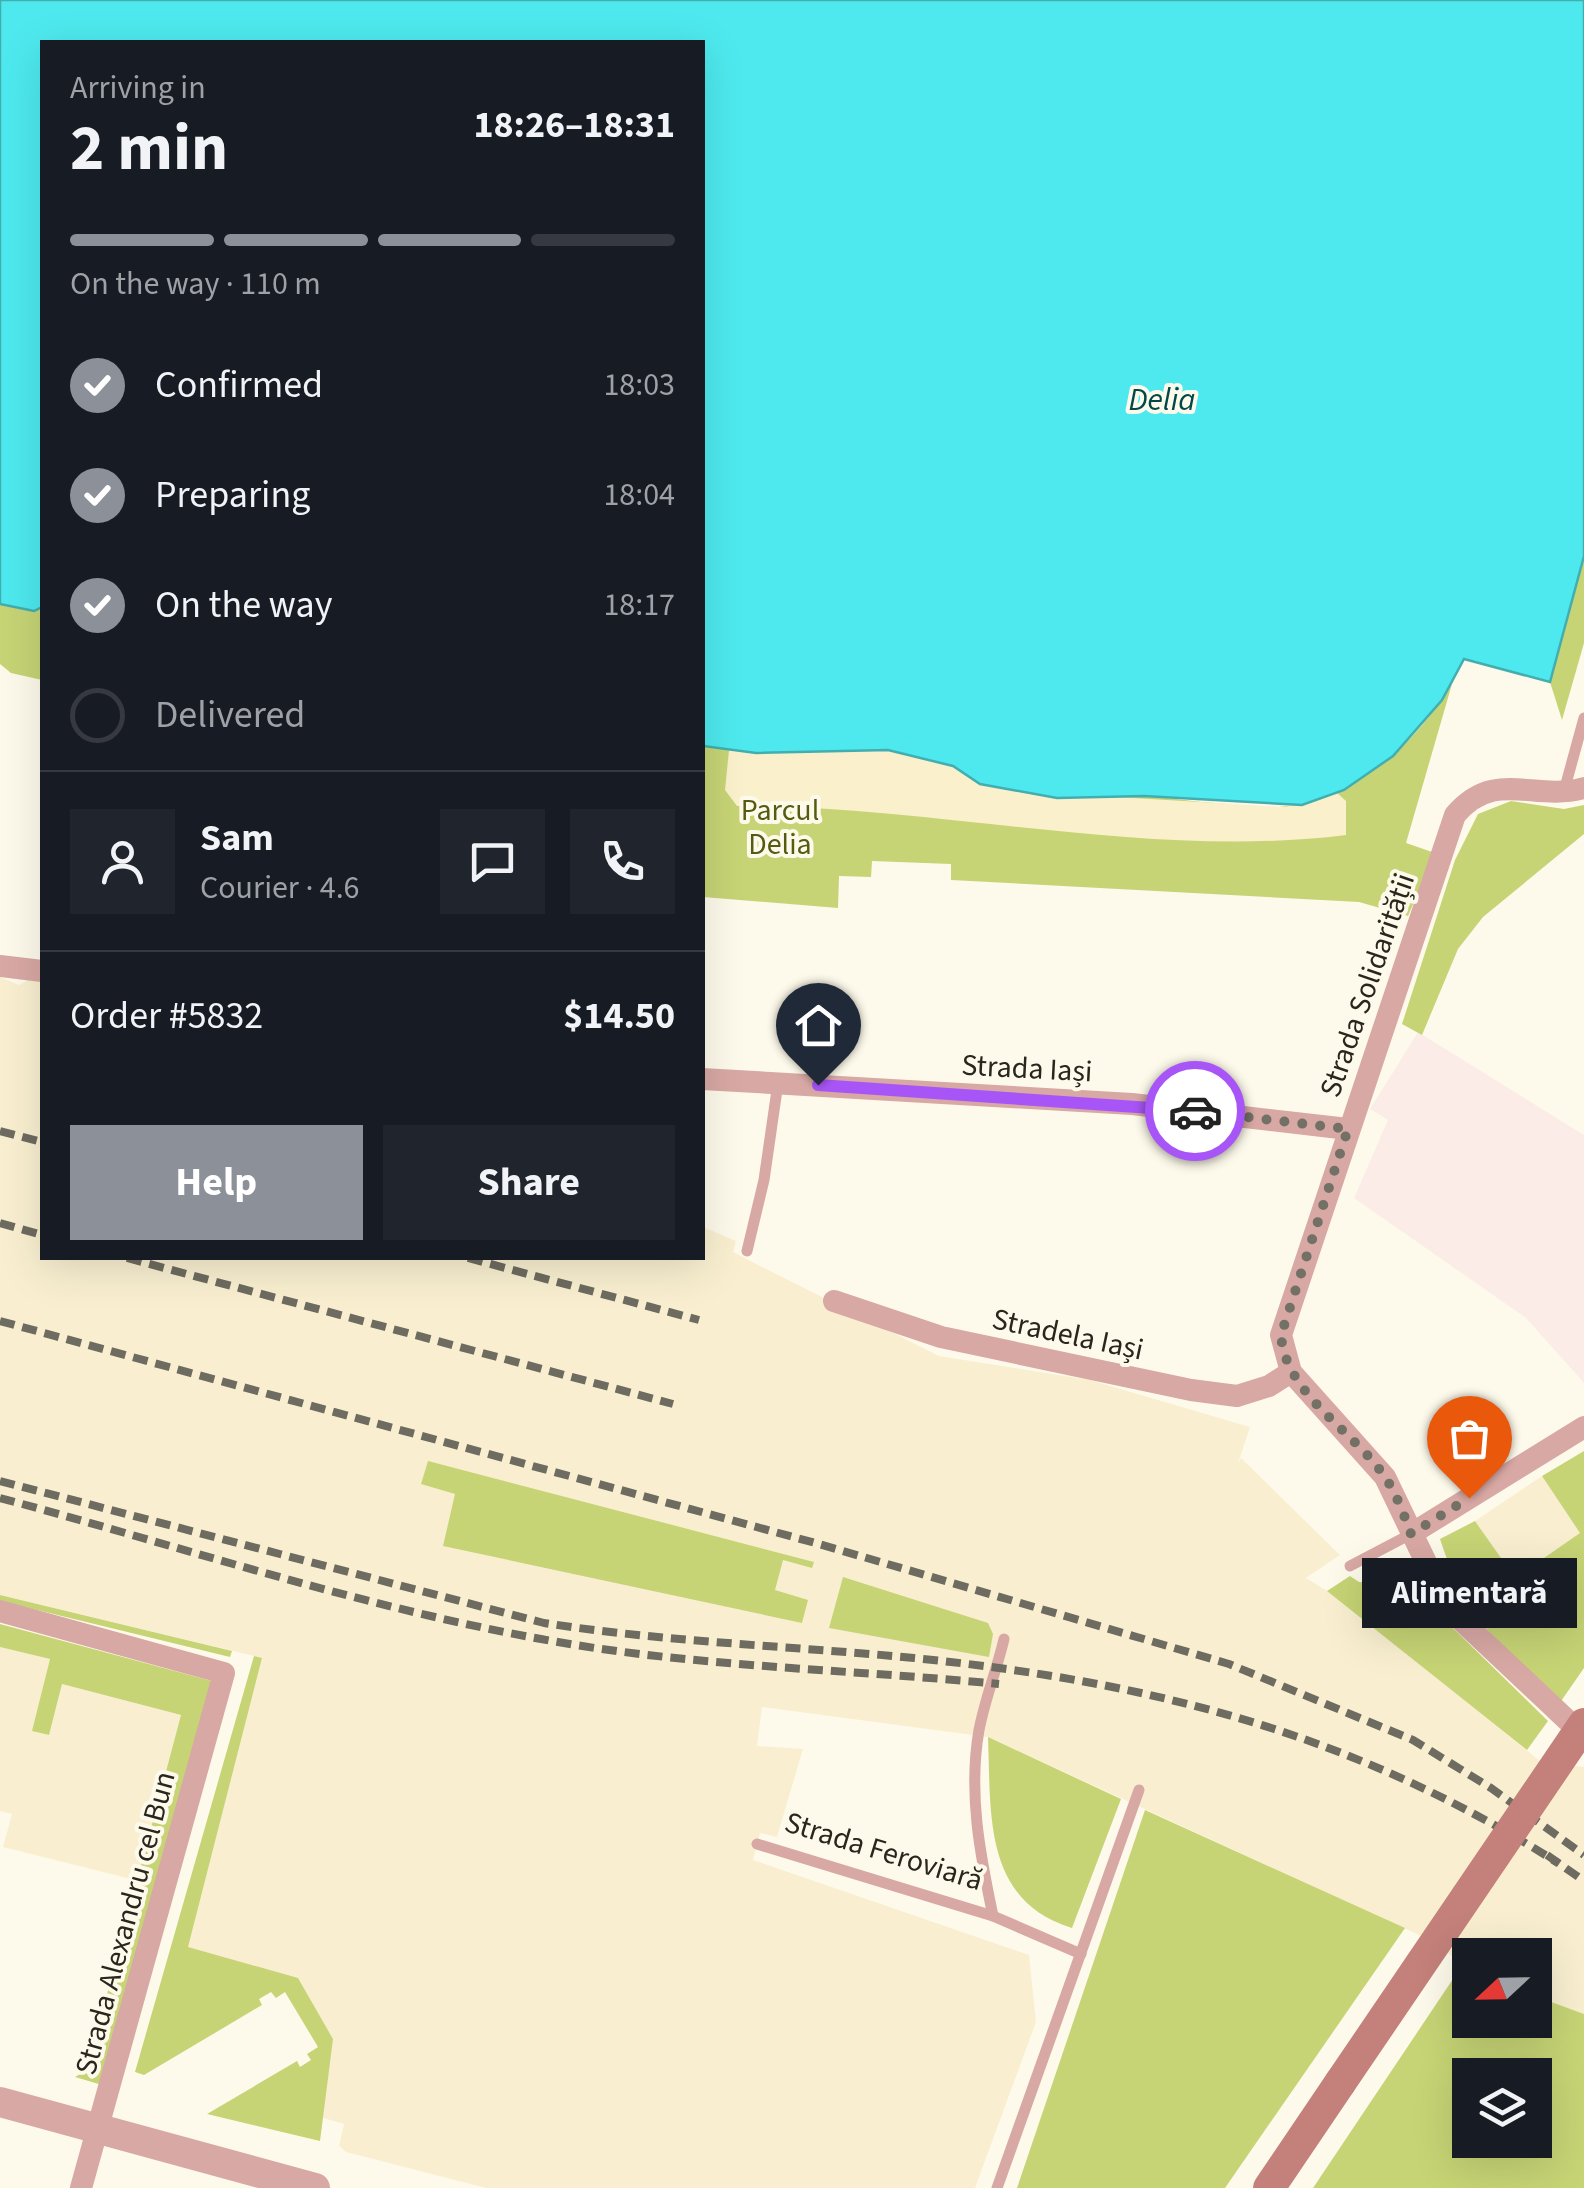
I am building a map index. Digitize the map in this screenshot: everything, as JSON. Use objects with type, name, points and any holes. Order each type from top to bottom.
[{"type":"main road","points":[[1268,2188],[1584,1724]]},
{"type":"street","name":"Strada Solidarității","points":[[1291,1372],[1281,1335],[1454,815],[1472,795],[1502,787],[1574,791]]},
{"type":"street","points":[[0,966],[40,971]]},
{"type":"street","name":"Strada Iași","points":[[705,1079],[1132,1104],[1348,1129]]},
{"type":"street","name":"Stradela Iași","points":[[834,1301],[941,1337],[1190,1390],[1237,1396],[1270,1386],[1291,1372]]},
{"type":"street","points":[[1291,1372],[1385,1477],[1411,1534],[1462,1621],[1584,1736]]},
{"type":"street","points":[[1411,1534],[1584,1427]]},
{"type":"street","name":"Strada Alexandru cel Bun","points":[[0,1611],[224,1673],[81,2188]]},
{"type":"street","points":[[0,2102],[315,2188]]},
{"type":"lane","points":[[1574,791],[1584,718]]},
{"type":"lane","points":[[747,1252],[764,1180],[778,1083]]},
{"type":"lane","points":[[1350,1566],[1411,1534]]},
{"type":"lane","name":"Strada Feroviară","points":[[993,1916],[976,1832],[976,1785],[980,1728],[1004,1638]]},
{"type":"lane","points":[[997,2188],[1138,1790]]},
{"type":"lane","name":"Strada Feroviară","points":[[757,1844],[993,1916],[1080,1954]]},
{"type":"shaded area","points":[[35,976],[40,978],[40,1260],[705,1260],[705,1228],[736,1241],[733,1252],[939,1356],[1090,1380],[1250,1427],[1238,1463],[1241,1458],[1340,1555],[1306,1578],[1334,1595],[1540,1761],[1584,1767],[1584,2014],[1552,2002],[1552,1938],[1452,1938],[1452,1956],[1430,1940],[988,1737],[762,1707],[757,1746],[803,1749],[777,1837],[760,1833],[753,1860],[1029,1955],[1036,2022],[975,2188],[486,2188],[346,2152],[339,2146],[344,2124],[320,2117],[333,2039],[298,1979],[187,1947],[262,1658],[0,1595],[0,977],[19,985]]},
{"type":"shaded area","points":[[1418,1032],[1584,1135],[1584,1383],[1526,1318],[1354,1198],[1388,1120],[1370,1109]]},
{"type":"shaded area","points":[[1542,1476],[1581,1533],[1514,1578],[1475,1521]]},
{"type":"shaded area","points":[[0,1647],[50,1659],[33,1731],[49,1735],[62,1684],[181,1715],[139,1881],[3,1847],[12,1814],[0,1811]]},
{"type":"green space","points":[[1584,556],[1584,643],[1562,720],[1550,682]]},
{"type":"green space","points":[[0,604],[34,611],[40,608],[40,680],[11,673],[0,664]]},
{"type":"green space","name":"Parcul Delia","points":[[1452,684],[1406,843],[1435,853],[1408,916],[1359,902],[951,880],[951,864],[872,861],[871,877],[839,876],[838,908],[705,897],[705,746],[1202,802],[1278,807],[1314,800],[1362,778],[1403,746]]},
{"type":"green space","points":[[1511,801],[1564,809],[1584,805],[1584,834],[1483,917],[1458,949],[1422,1035],[1402,1024],[1455,860],[1478,814]]},
{"type":"green space","points":[[1584,1451],[1584,1668],[1559,1704],[1503,1648],[1474,1611],[1440,1539],[1475,1521],[1515,1578],[1580,1533],[1542,1476]]},
{"type":"green space","points":[[428,1461],[814,1562],[812,1568],[783,1560],[775,1590],[808,1600],[802,1623],[443,1546],[455,1494],[421,1484]]},
{"type":"green space","points":[[1350,1576],[1359,1582],[1408,1584],[1548,1721],[1527,1750],[1327,1591]]},
{"type":"green space","points":[[843,1577],[988,1623],[993,1634],[989,1657],[829,1628]]},
{"type":"green space","points":[[0,1595],[232,1651],[230,1657],[0,1601]]},
{"type":"green space","points":[[0,1624],[212,1681],[102,2085],[75,2077],[87,2070],[181,1715],[62,1684],[49,1735],[32,1731],[50,1659],[0,1647]]},
{"type":"green space","points":[[254,1656],[262,1658],[188,1947],[298,1978],[333,2039],[320,2141],[207,2114],[297,2061],[300,2067],[311,2060],[307,2054],[318,2047],[285,1992],[276,1998],[271,1992],[259,1999],[262,2005],[144,2075],[135,2072]]},
{"type":"green space","points":[[988,1737],[1121,1799],[1072,1928],[1043,1915],[1022,1898],[1007,1876],[992,1824]]},
{"type":"green space","points":[[1145,1810],[1405,1928],[1225,2188],[1017,2188]]},
{"type":"green space","points":[[1452,1980],[1452,2038],[1552,2038],[1552,2002],[1584,2014],[1584,2188],[1313,2188]]},
{"type":"sand","points":[[729,750],[888,750],[953,766],[980,784],[1032,792],[1285,807],[1337,793],[1346,801],[1346,835],[1196,841],[812,808],[737,806],[725,790]]},
{"type":"water","name":"Delia","points":[[0,0],[1584,0],[1584,556],[1550,682],[1464,659],[1442,700],[1393,756],[1344,790],[1302,805],[1144,796],[1057,798],[980,784],[953,766],[888,750],[756,753],[705,746],[705,40],[40,40],[40,608],[34,611],[0,604]]},
{"type":"railway","points":[[0,1131],[40,1141]]},
{"type":"railway","points":[[0,1223],[40,1234]]},
{"type":"railway","points":[[134,1260],[673,1404]]},
{"type":"railway","points":[[475,1260],[699,1320]]},
{"type":"railway","points":[[0,1321],[819,1544],[1229,1664],[1413,1740],[1491,1788],[1584,1855]]},
{"type":"railway","points":[[0,1481],[544,1623],[1002,1668],[1169,1699],[1328,1748],[1405,1780],[1482,1818],[1558,1863]]},
{"type":"railway","points":[[0,1498],[337,1593],[541,1639],[712,1662],[999,1684]]},
{"type":"railway","points":[[1547,1855],[1584,1881]]},
{"type":"way so far","points":[[1195,1111],[1348,1129],[1281,1335],[1282,1349],[1291,1372],[1385,1477],[1411,1534],[1469,1498]]},
{"type":"place","name":"Alimentară","points":[[1469,1498]]},
{"type":"route","points":[[818,1085],[1195,1111]]}]
